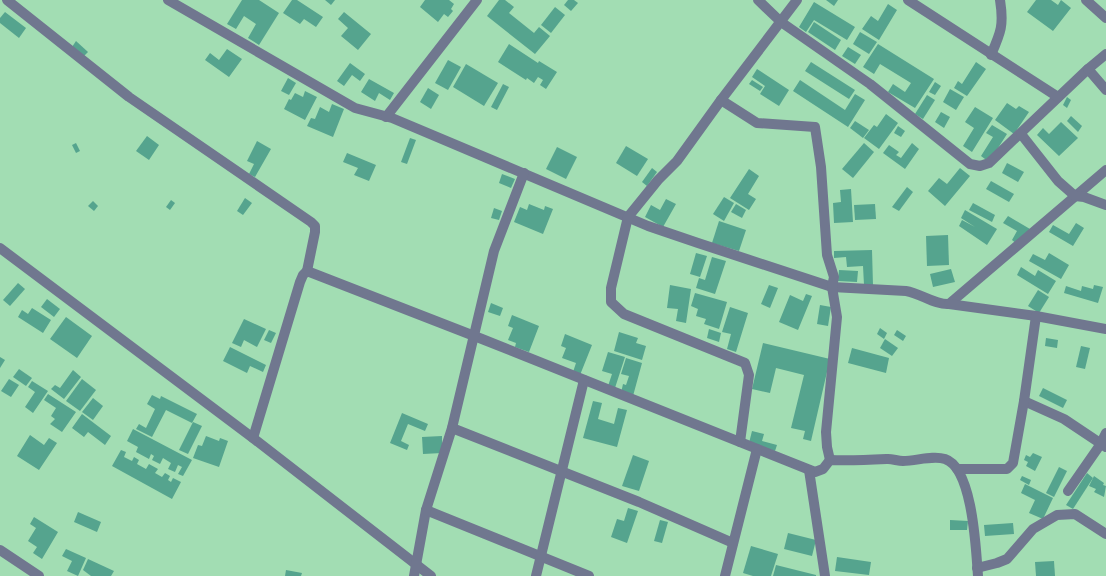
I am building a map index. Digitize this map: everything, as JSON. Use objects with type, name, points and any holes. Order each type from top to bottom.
[{"type":"street","points":[[7,0],[129,97],[315,226],[307,271],[303,275],[300,282],[253,438]]},
{"type":"street","points":[[168,0],[355,108],[386,117],[524,173],[648,226],[832,287],[906,290],[917,293],[943,305],[949,304],[1036,316],[1106,329]]},
{"type":"street","points":[[386,117],[477,0]]},
{"type":"street","points":[[758,0],[781,22],[870,84],[970,164],[980,166],[989,163],[1088,69],[1106,54]]},
{"type":"street","points":[[740,442],[749,375],[745,363],[624,314],[611,302],[610,288],[628,217],[658,180],[677,161],[720,100],[797,0]]},
{"type":"street","points":[[908,0],[1058,97]]},
{"type":"street","points":[[991,55],[1002,30],[1000,0]]},
{"type":"street","points":[[1086,0],[1106,18]]},
{"type":"street","points":[[1088,69],[1106,90]]},
{"type":"street","points":[[307,271],[472,335],[809,470],[819,471],[827,465],[830,460],[826,432],[837,317],[832,287],[834,277],[827,255],[820,160],[814,127],[757,123],[720,100]]},
{"type":"street","points":[[1021,134],[1058,181],[1075,196],[1084,197],[1106,205]]},
{"type":"street","points":[[949,304],[1106,170]]},
{"type":"street","points":[[414,576],[426,510],[452,428],[472,335],[494,251],[524,173]]},
{"type":"street","points":[[0,248],[253,438],[431,576]]},
{"type":"street","points":[[957,469],[1007,469],[1013,463],[1024,401],[1036,316]]},
{"type":"street","points":[[536,576],[584,380]]},
{"type":"street","points":[[1024,401],[1064,419],[1103,446]]},
{"type":"street","points":[[452,428],[639,502],[733,543]]},
{"type":"street","points":[[1068,491],[1103,446],[1106,433]]},
{"type":"street","points":[[724,576],[757,449]]},
{"type":"street","points":[[830,460],[865,462],[889,459],[902,461],[926,459],[946,460],[957,469],[967,487],[975,541],[977,572],[1007,558],[1033,529],[1057,515],[1075,514],[1106,534]]},
{"type":"street","points":[[809,470],[825,576]]},
{"type":"street","points":[[426,510],[589,576]]},
{"type":"street","points":[[0,550],[39,576]]},
{"type":"building","points":[[242,0],[259,0],[279,13],[259,45],[248,38],[256,24],[244,16],[236,29],[227,24]]},
{"type":"building","points":[[292,0],[297,0],[323,17],[316,27],[304,19],[300,24],[283,13]]},
{"type":"building","points":[[325,0],[335,0],[331,5]]},
{"type":"building","points":[[425,0],[449,0],[454,4],[451,9],[453,11],[448,17],[444,14],[438,22],[420,7]]},
{"type":"building","points":[[499,0],[505,0],[514,7],[509,13],[534,33],[539,27],[550,36],[535,54],[487,16]]},
{"type":"building","points":[[568,0],[574,0],[578,3],[571,11],[564,5]]},
{"type":"building","points":[[826,0],[838,0],[834,6]]},
{"type":"building","points":[[1036,0],[1051,0],[1058,5],[1061,0],[1071,8],[1053,31],[1027,12]]},
{"type":"building","points":[[814,2],[855,27],[847,40],[814,20],[806,32],[799,27]]},
{"type":"building","points":[[888,4],[897,10],[879,40],[862,29],[871,16],[878,21]]},
{"type":"building","points":[[555,7],[565,15],[551,33],[541,25]]},
{"type":"building","points":[[5,12],[26,28],[19,38],[0,23],[0,18]]},
{"type":"building","points":[[344,12],[371,34],[358,50],[341,36],[348,28],[338,19]]},
{"type":"building","points":[[814,22],[841,40],[835,50],[808,32]]},
{"type":"building","points":[[860,32],[877,42],[869,54],[853,44]]},
{"type":"building","points":[[76,41],[88,52],[83,57],[72,47]]},
{"type":"building","points":[[509,44],[538,63],[539,61],[557,72],[546,89],[540,85],[543,80],[538,77],[534,83],[527,78],[526,80],[498,62]]},
{"type":"building","points":[[878,44],[934,79],[915,108],[888,92],[893,84],[905,92],[911,83],[880,64],[874,74],[863,67]]},
{"type":"building","points":[[848,47],[861,55],[855,64],[842,56]]},
{"type":"building","points":[[227,49],[242,59],[229,77],[205,60],[210,53],[219,60]]},
{"type":"building","points":[[448,60],[461,67],[448,90],[435,83]]},
{"type":"building","points":[[811,62],[855,90],[849,99],[805,71]]},
{"type":"building","points":[[976,62],[986,69],[967,96],[954,88],[958,81],[962,84]]},
{"type":"building","points":[[350,63],[365,74],[360,81],[352,75],[344,86],[337,81]]},
{"type":"building","points":[[466,64],[498,83],[484,106],[453,87]]},
{"type":"building","points":[[757,69],[789,90],[779,106],[760,94],[765,86],[752,77]]},
{"type":"building","points":[[288,78],[296,83],[289,95],[281,91]]},
{"type":"building","points":[[369,79],[394,93],[390,100],[379,93],[375,101],[361,92]]},
{"type":"building","points":[[752,80],[763,87],[760,91],[749,84]]},
{"type":"building","points":[[800,80],[845,110],[855,94],[865,100],[848,127],[793,91]]},
{"type":"building","points":[[935,82],[941,86],[935,95],[929,92]]},
{"type":"building","points":[[503,84],[509,87],[497,110],[491,107]]},
{"type":"building","points":[[428,88],[439,95],[431,109],[420,102]]},
{"type":"building","points":[[950,89],[964,97],[956,110],[943,102]]},
{"type":"building","points":[[305,91],[317,97],[305,120],[284,109],[289,99],[291,100],[295,93],[303,97]]},
{"type":"building","points":[[927,95],[935,100],[923,119],[915,114]]},
{"type":"building","points":[[1067,97],[1071,100],[1067,108],[1063,105]]},
{"type":"building","points":[[1007,103],[1016,109],[1019,106],[1029,112],[1014,134],[995,120]]},
{"type":"building","points":[[332,104],[344,109],[333,137],[307,126],[311,118],[315,119],[320,107],[329,112]]},
{"type":"building","points":[[975,107],[993,118],[972,152],[963,146],[974,128],[965,122]]},
{"type":"building","points":[[941,112],[950,117],[944,128],[935,122]]},
{"type":"building","points":[[886,114],[898,123],[879,149],[864,138],[874,125],[877,127]]},
{"type":"building","points":[[1071,116],[1082,126],[1078,132],[1067,121]]},
{"type":"building","points":[[855,121],[869,130],[863,138],[850,128]]},
{"type":"building","points":[[1061,122],[1078,138],[1059,156],[1037,135],[1043,128],[1049,134]]},
{"type":"building","points":[[992,125],[1007,134],[989,162],[981,156],[993,137],[986,133]]},
{"type":"building","points":[[898,126],[905,131],[901,137],[894,133]]},
{"type":"building","points":[[147,136],[159,145],[149,160],[136,151]]},
{"type":"building","points":[[410,138],[416,140],[407,164],[401,162]]},
{"type":"building","points":[[257,141],[271,149],[255,177],[249,174],[254,164],[247,161]]},
{"type":"building","points":[[76,143],[80,151],[76,153],[72,145]]},
{"type":"building","points":[[864,143],[874,152],[853,178],[842,169]]},
{"type":"building","points":[[912,143],[919,149],[905,169],[883,153],[889,145],[899,152],[896,155],[901,158]]},
{"type":"building","points":[[626,146],[648,159],[637,176],[616,163]]},
{"type":"building","points":[[557,147],[577,157],[566,179],[546,169]]},
{"type":"building","points":[[347,153],[376,165],[369,181],[354,175],[358,168],[343,162]]},
{"type":"building","points":[[1007,163],[1024,172],[1018,182],[1002,173]]},
{"type":"building","points":[[652,168],[657,172],[647,186],[642,182]]},
{"type":"building","points":[[960,168],[970,176],[945,206],[928,191],[939,178],[947,184]]},
{"type":"building","points":[[749,169],[759,176],[748,194],[756,199],[749,210],[730,198]]},
{"type":"building","points":[[502,174],[515,179],[511,188],[499,183]]},
{"type":"building","points":[[991,181],[1014,194],[1009,202],[986,189]]},
{"type":"building","points":[[907,187],[913,192],[899,211],[892,207]]},
{"type":"building","points":[[851,189],[853,222],[834,223],[833,203],[841,202],[840,190]]},
{"type":"building","points":[[724,197],[734,203],[724,221],[713,214]]},
{"type":"building","points":[[245,198],[252,203],[243,215],[237,211]]},
{"type":"building","points":[[666,199],[676,204],[663,227],[645,217],[651,205],[660,210]]},
{"type":"building","points":[[171,200],[175,203],[170,210],[166,207]]},
{"type":"building","points":[[93,201],[98,206],[94,211],[88,206]]},
{"type":"building","points":[[973,203],[995,215],[992,222],[969,210]]},
{"type":"building","points":[[529,204],[544,210],[545,206],[553,209],[543,234],[514,222],[520,207],[527,210]]},
{"type":"building","points":[[736,204],[746,210],[742,218],[731,212]]},
{"type":"building","points":[[875,204],[876,219],[855,220],[854,205]]},
{"type":"building","points":[[494,208],[502,211],[499,220],[491,218]]},
{"type":"building","points":[[965,210],[997,229],[987,245],[959,226],[962,220],[975,227],[961,218]]},
{"type":"building","points":[[1008,216],[1030,229],[1017,244],[1012,240],[1017,231],[1003,223]]},
{"type":"building","points":[[719,221],[746,230],[739,251],[712,243]]},
{"type":"building","points":[[1076,223],[1084,228],[1073,246],[1049,232],[1053,225],[1069,234]]},
{"type":"building","points":[[948,235],[949,265],[927,266],[926,236]]},
{"type":"building","points":[[872,250],[873,285],[864,285],[863,266],[847,267],[846,257],[834,258],[834,251]]},
{"type":"building","points":[[696,253],[707,256],[700,277],[690,274]]},
{"type":"building","points":[[1049,253],[1069,265],[1061,279],[1029,261],[1033,254],[1045,260]]},
{"type":"building","points":[[712,257],[726,261],[715,294],[696,288],[699,278],[705,280]]},
{"type":"building","points":[[1021,267],[1035,276],[1038,270],[1056,281],[1048,294],[1017,275]]},
{"type":"building","points":[[951,269],[955,282],[933,287],[930,274]]},
{"type":"building","points":[[839,270],[858,271],[857,282],[838,281]]},
{"type":"building","points":[[18,283],[25,289],[10,306],[3,300]]},
{"type":"building","points":[[670,285],[691,289],[686,323],[676,321],[678,309],[667,308]]},
{"type":"building","points":[[769,285],[778,288],[770,308],[761,304]]},
{"type":"building","points":[[1094,285],[1103,287],[1098,303],[1064,293],[1066,286],[1081,291],[1082,286],[1093,289]]},
{"type":"building","points":[[1038,290],[1049,297],[1039,313],[1028,306]]},
{"type":"building","points":[[695,293],[727,302],[719,329],[704,324],[706,319],[696,316],[698,309],[691,306]]},
{"type":"building","points":[[806,294],[812,296],[798,330],[779,322],[790,295],[803,301]]},
{"type":"building","points":[[47,299],[60,309],[54,317],[41,307]]},
{"type":"building","points":[[491,303],[503,308],[500,316],[488,312]]},
{"type":"building","points":[[820,305],[831,307],[828,326],[817,324]]},
{"type":"building","points":[[730,307],[748,313],[736,352],[727,349],[731,334],[722,332]]},
{"type":"building","points":[[32,308],[51,320],[43,333],[18,317],[22,310],[28,314]]},
{"type":"building","points":[[512,315],[539,326],[529,352],[515,347],[516,343],[508,340],[513,328],[508,326]]},
{"type":"building","points":[[66,317],[92,336],[77,358],[50,339]]},
{"type":"building","points":[[244,319],[266,329],[257,347],[244,340],[241,347],[232,343]]},
{"type":"building","points":[[880,328],[887,333],[884,339],[877,334]]},
{"type":"building","points":[[709,329],[721,333],[719,342],[707,338]]},
{"type":"building","points":[[269,330],[276,333],[271,343],[264,340]]},
{"type":"building","points":[[897,330],[906,336],[903,341],[894,335]]},
{"type":"building","points":[[619,332],[638,338],[636,343],[646,346],[642,360],[614,351]]},
{"type":"building","points":[[565,334],[592,345],[580,375],[573,372],[576,363],[562,358],[566,348],[561,346]]},
{"type":"building","points":[[1046,338],[1058,340],[1057,348],[1045,346]]},
{"type":"building","points":[[885,339],[898,348],[892,356],[880,348]]},
{"type":"building","points":[[763,343],[830,359],[811,441],[803,439],[805,431],[791,428],[804,375],[776,368],[770,393],[752,389]]},
{"type":"building","points":[[1081,346],[1090,348],[1085,369],[1076,367]]},
{"type":"building","points":[[230,347],[266,365],[263,372],[250,366],[247,373],[223,361]]},
{"type":"building","points":[[852,348],[889,358],[886,373],[848,363]]},
{"type":"building","points":[[608,352],[625,357],[614,391],[607,389],[612,374],[602,371]]},
{"type":"building","points":[[0,357],[5,360],[0,368]]},
{"type":"building","points":[[626,358],[642,363],[633,396],[621,393],[623,384],[626,385],[629,376],[621,374]]},
{"type":"building","points":[[19,369],[32,378],[26,386],[13,377]]},
{"type":"building","points":[[73,370],[81,377],[64,399],[51,389],[55,385],[60,388]]},
{"type":"building","points":[[9,379],[19,385],[11,397],[1,391]]},
{"type":"building","points":[[82,379],[96,390],[80,411],[66,401]]},
{"type":"building","points":[[32,381],[48,391],[33,413],[25,407],[35,392],[28,387]]},
{"type":"building","points":[[1043,388],[1067,400],[1063,408],[1039,396]]},
{"type":"building","points":[[48,394],[76,412],[62,432],[50,424],[55,419],[51,416],[56,408],[44,400]]},
{"type":"building","points":[[152,395],[160,399],[161,396],[197,414],[192,423],[166,410],[152,437],[136,429],[139,424],[146,428],[155,409],[147,404]]},
{"type":"building","points":[[93,398],[103,406],[93,420],[82,412]]},
{"type":"building","points":[[593,401],[602,403],[598,419],[614,424],[618,408],[627,410],[617,447],[583,438]]},
{"type":"building","points":[[402,413],[428,424],[425,431],[408,424],[401,441],[409,445],[407,450],[390,443]]},
{"type":"building","points":[[82,414],[111,436],[105,445],[88,432],[84,437],[72,428]]},
{"type":"building","points":[[193,422],[202,426],[188,454],[179,450]]},
{"type":"building","points":[[133,429],[192,460],[183,476],[178,474],[182,467],[178,465],[175,472],[168,469],[171,463],[163,458],[160,464],[152,460],[154,456],[151,454],[149,459],[136,452],[138,447],[127,441]]},
{"type":"building","points":[[752,431],[764,434],[762,441],[777,445],[775,451],[749,443]]},
{"type":"building","points":[[30,435],[44,445],[49,438],[57,443],[39,470],[17,456]]},
{"type":"building","points":[[206,436],[219,441],[220,438],[228,441],[219,467],[193,458],[198,445],[202,446]]},
{"type":"building","points":[[442,436],[442,453],[423,454],[422,437]]},
{"type":"building","points":[[121,450],[126,452],[124,457],[132,461],[134,457],[139,460],[137,464],[146,469],[149,464],[158,469],[155,473],[162,477],[165,473],[170,476],[168,480],[171,482],[173,478],[181,482],[172,499],[112,466]]},
{"type":"building","points":[[1033,453],[1042,457],[1035,471],[1026,466],[1028,462],[1024,460],[1026,455],[1030,457]]},
{"type":"building","points":[[633,455],[649,461],[639,491],[622,486]]},
{"type":"building","points":[[1059,467],[1067,471],[1054,497],[1046,493]]},
{"type":"building","points":[[1087,473],[1093,478],[1073,509],[1066,505]]},
{"type":"building","points":[[1022,476],[1031,480],[1029,485],[1020,480]]},
{"type":"building","points":[[1094,476],[1106,486],[1104,497],[1094,492],[1096,489],[1089,486]]},
{"type":"building","points":[[1025,484],[1053,498],[1043,519],[1029,513],[1035,500],[1021,493]]},
{"type":"building","points":[[628,508],[638,511],[627,543],[611,537],[617,519],[624,521]]},
{"type":"building","points":[[78,512],[101,522],[97,532],[74,522]]},
{"type":"building","points":[[34,517],[58,532],[42,559],[33,553],[37,547],[28,541],[36,528],[30,524]]},
{"type":"building","points":[[660,520],[668,522],[662,543],[654,541]]},
{"type":"building","points":[[950,520],[968,521],[967,530],[950,530]]},
{"type":"building","points":[[1013,523],[1014,534],[985,536],[984,525]]},
{"type":"building","points":[[788,533],[816,540],[812,556],[784,549]]},
{"type":"building","points":[[751,546],[778,554],[771,576],[753,576],[743,573]]},
{"type":"building","points":[[66,549],[86,558],[78,576],[67,571],[72,561],[62,556]]},
{"type":"building","points":[[837,557],[871,562],[869,575],[835,571]]},
{"type":"building","points":[[88,559],[114,571],[111,576],[91,576],[83,570]]},
{"type":"building","points":[[1054,561],[1055,576],[1036,576],[1035,562]]},
{"type":"building","points":[[776,565],[816,575],[816,576],[773,576]]},
{"type":"building","points":[[286,570],[302,573],[301,576],[285,576]]}]
